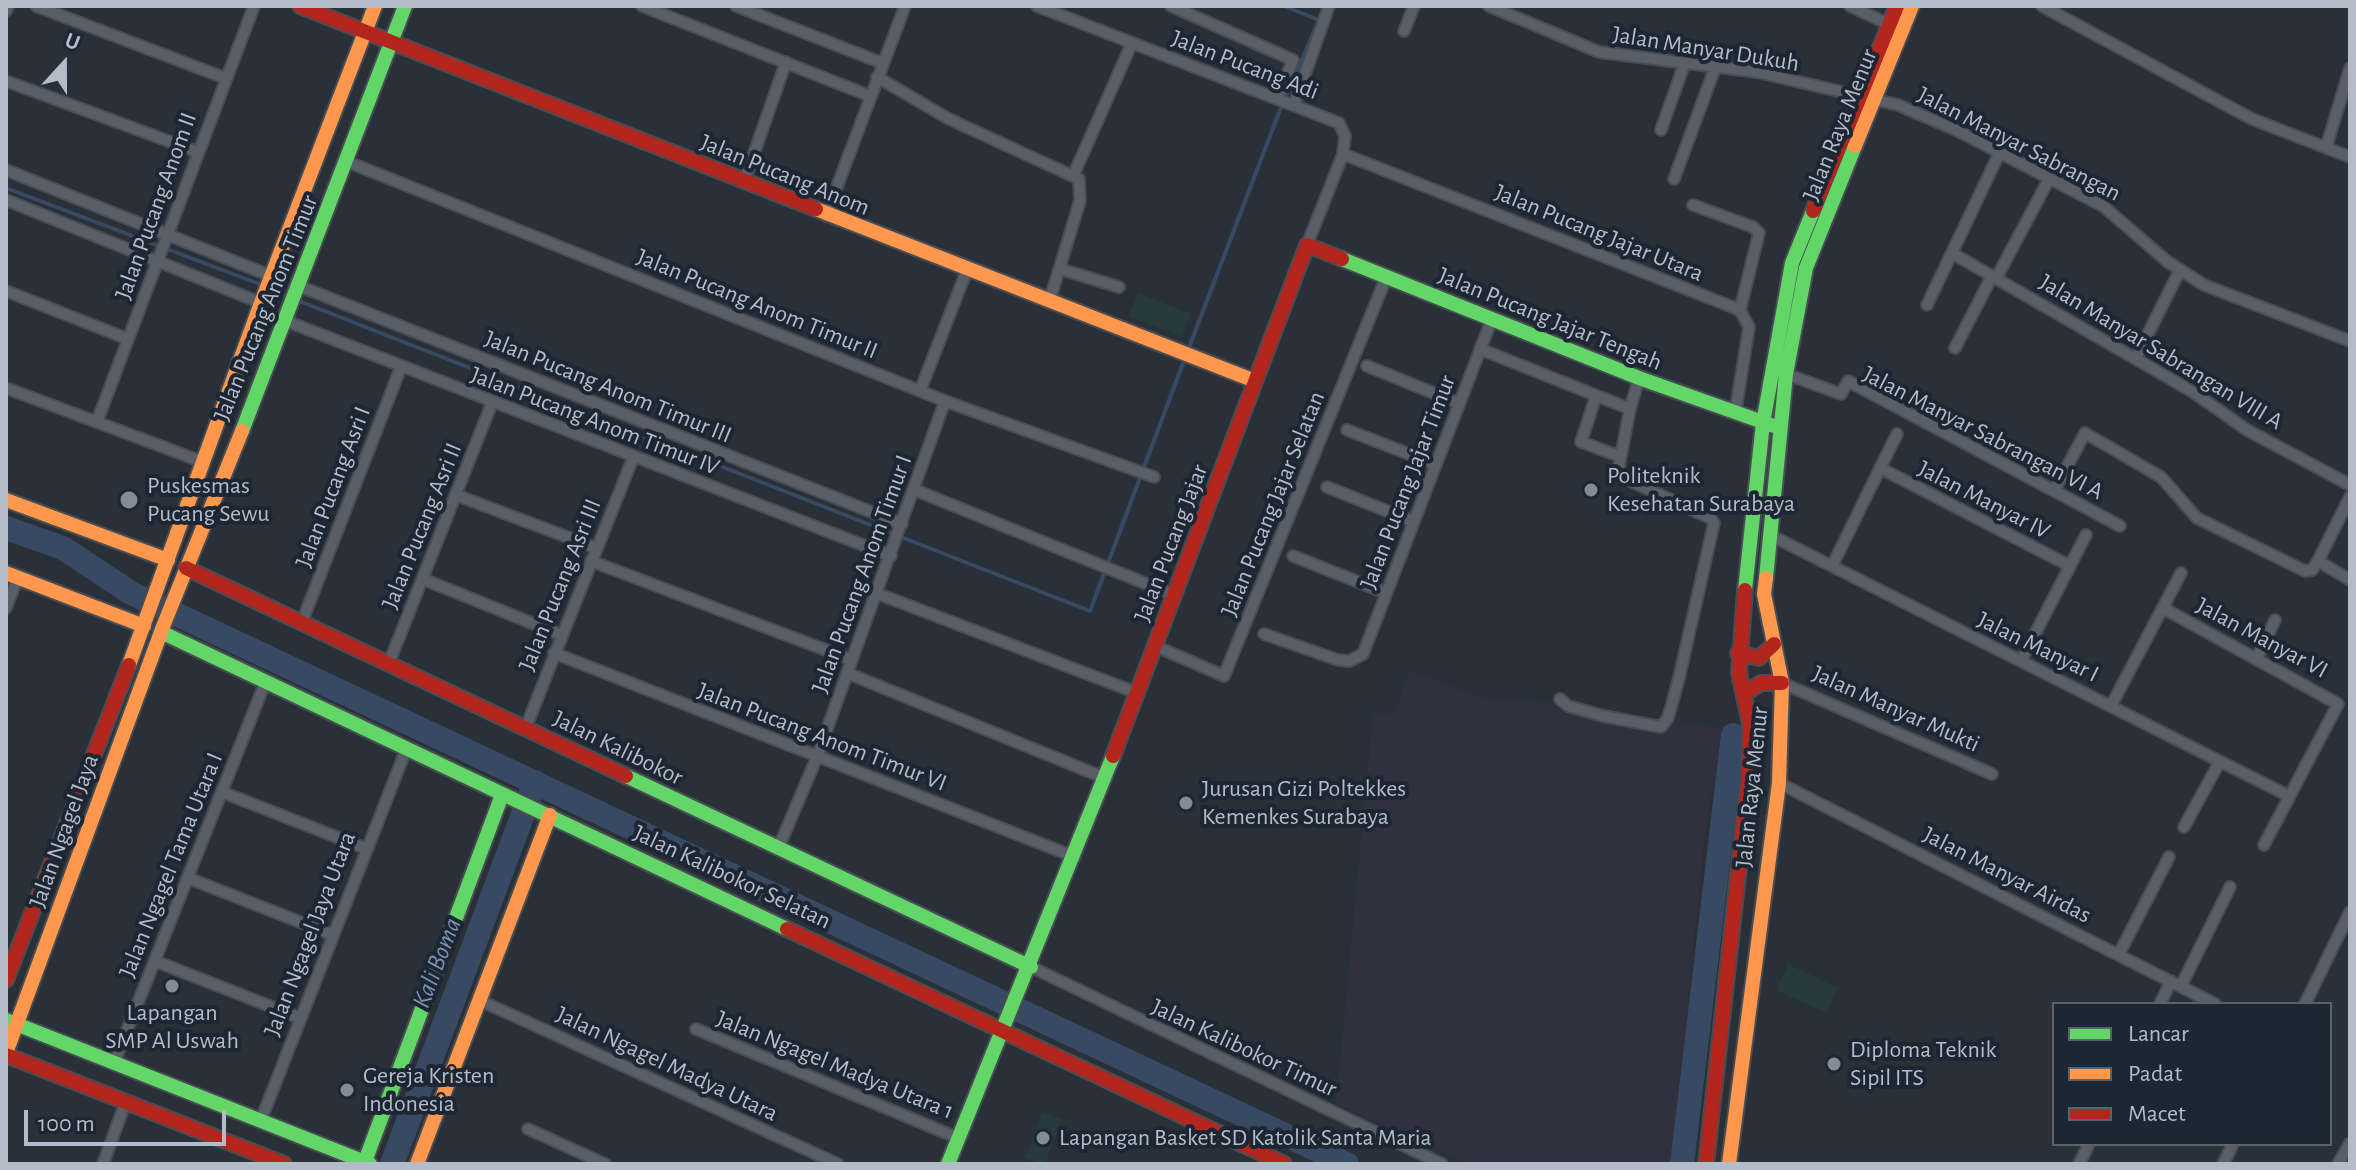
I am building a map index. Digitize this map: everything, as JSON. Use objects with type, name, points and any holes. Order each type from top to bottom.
[{"type":"street","points":[[36,6],[225,78]]},
{"type":"street","name":"Jalan Pucang Anom II","points":[[98,419],[254,6]]},
{"type":"street","name":"Jalan Pucang Anom","points":[[300,6],[826,216],[1050,299],[1177,353],[1255,381]]},
{"type":"street","name":"Jalan Pucang Anom Timur","points":[[145,622],[266,289],[375,6]]},
{"type":"street","name":"Jalan Pucang Anom Timur","points":[[162,628],[348,162],[405,6]]},
{"type":"street","points":[[642,6],[668,11],[870,96]]},
{"type":"street","points":[[736,6],[882,63]]},
{"type":"street","points":[[826,216],[905,6]]},
{"type":"street","name":"Jalan Pucang Adi","points":[[1038,6],[1335,120],[1344,132]]},
{"type":"street","points":[[1171,6],[1294,61],[1286,102]]},
{"type":"street","points":[[1286,102],[1329,6]]},
{"type":"street","points":[[1404,31],[1414,6]]},
{"type":"street","name":"Jalan Manyar Dukuh","points":[[1489,6],[1599,52],[1757,72],[1869,99]]},
{"type":"street","points":[[1850,6],[1890,25]]},
{"type":"street","name":"Jalan Raya Menur","points":[[1729,1164],[1779,783],[1782,683],[1764,594],[1778,427],[1806,268],[1869,99],[1897,6]]},
{"type":"street","name":"Jalan Raya Menur","points":[[1706,1164],[1750,753],[1738,653],[1763,423],[1792,263],[1912,6]]},
{"type":"street","points":[[2042,6],[2252,119],[2350,157]]},
{"type":"street","points":[[1074,174],[1132,43]]},
{"type":"street","points":[[744,182],[786,62]]},
{"type":"street","points":[[1661,130],[1684,65]]},
{"type":"street","points":[[1674,179],[1715,68]]},
{"type":"street","points":[[2326,148],[2350,68]]},
{"type":"street","points":[[877,77],[949,119],[1074,174],[1082,191],[1050,299]]},
{"type":"street","points":[[6,81],[198,152]]},
{"type":"street","name":"Jalan Manyar Sabrangan","points":[[1869,99],[1956,130],[2103,206],[2180,270],[2245,303],[2350,341]]},
{"type":"street","name":"Jalan Pucang Jajar","points":[[948,1164],[1075,857],[1343,154],[1344,132]]},
{"type":"street","name":"Jalan Pucang Jajar Utara","points":[[1343,154],[1740,310]]},
{"type":"street","points":[[1927,305],[1999,154]]},
{"type":"street","name":"Jalan Pucang Anom Timur II","points":[[348,162],[945,401],[1154,477]]},
{"type":"street","points":[[6,170],[167,237],[266,289]]},
{"type":"street","points":[[1955,348],[2049,179]]},
{"type":"street","points":[[6,200],[158,258],[266,289]]},
{"type":"street","points":[[1693,205],[1753,227],[1759,233],[1740,310],[1749,327],[1735,414]]},
{"type":"street","name":"Jalan Pucang Jajar Tengah","points":[[1307,245],[1639,378],[1778,427]]},
{"type":"street","name":"Jalan Manyar Sabrangan VIII A","points":[[1952,253],[2211,403],[2240,426],[2350,485]]},
{"type":"street","points":[[1060,269],[1119,287]]},
{"type":"street","points":[[920,391],[967,270]]},
{"type":"street","points":[[2136,358],[2180,270]]},
{"type":"street","name":"Jalan Pucang Jajar Selatan","points":[[1155,646],[1224,676],[1386,278]]},
{"type":"street","name":"Jalan Pucang Anom Timur III","points":[[299,287],[901,527]]},
{"type":"street","points":[[6,291],[128,339]]},
{"type":"street","name":"Jalan Pucang Anom Timur IV","points":[[288,315],[401,367],[891,556]]},
{"type":"street","name":"Jalan Pucang Jajar Timur","points":[[1264,634],[1338,660],[1360,657],[1492,319]]},
{"type":"street","points":[[1480,349],[1630,409]]},
{"type":"street","points":[[1367,366],[1458,403]]},
{"type":"street","name":"Jalan Pucang Asri I","points":[[302,622],[401,367]]},
{"type":"street","name":"Jalan Manyar Sabrangan VI A","points":[[1786,374],[1841,394],[1848,381],[2120,526]]},
{"type":"street","points":[[1560,699],[1571,707],[1657,727],[1666,724],[1679,678],[1714,523],[1710,518],[1624,478],[1618,471],[1639,378]]},
{"type":"street","points":[[6,388],[98,419],[203,462]]},
{"type":"street","points":[[1596,396],[1581,442],[1619,456]]},
{"type":"street","name":"Jalan Pucang Anom Timur I","points":[[778,849],[817,757],[945,401]]},
{"type":"street","name":"Jalan Pucang Asri II","points":[[389,663],[492,403]]},
{"type":"street","points":[[223,406],[248,415]]},
{"type":"street","points":[[1347,430],[1435,464]]},
{"type":"street","points":[[2054,491],[2085,433],[2161,477],[2179,502],[2202,521],[2303,570],[2312,570],[2318,561],[2350,497]]},
{"type":"street","points":[[1832,566],[1897,434]]},
{"type":"street","name":"Jalan Pucang Asri III","points":[[526,727],[633,458]]},
{"type":"street","name":"Jalan Manyar IV","points":[[1880,468],[2070,566]]},
{"type":"street","points":[[1327,487],[1412,521]]},
{"type":"street","points":[[915,490],[1174,595]]},
{"type":"street","points":[[456,495],[596,548]]},
{"type":"street","points":[[6,500],[168,560]]},
{"type":"street","name":"Jalan Manyar I","points":[[1768,534],[2289,796]]},
{"type":"street","points":[[2021,661],[2086,535]]},
{"type":"street","points":[[1293,556],[1386,593]]},
{"type":"street","points":[[591,561],[852,660]]},
{"type":"street","points":[[2318,561],[2350,580]]},
{"type":"street","name":"Jalan Kalibokor","points":[[186,568],[1031,967]]},
{"type":"street","points":[[2111,706],[2181,573]]},
{"type":"street","points":[[6,608],[12,575],[145,622]]},
{"type":"street","points":[[423,579],[561,635]]},
{"type":"street","points":[[876,593],[1137,693]]},
{"type":"street","name":"Jalan Manyar VI","points":[[2163,608],[2336,700],[2339,705],[2289,796]]},
{"type":"street","points":[[2257,658],[2275,620]]},
{"type":"street","name":"Jalan Ngagel Jaya","points":[[6,980],[145,622]]},
{"type":"street","name":"Jalan Ngagel Jaya","points":[[6,1054],[12,1022],[162,628]]},
{"type":"street","name":"Jalan Kalibokor Selatan","points":[[162,628],[265,683],[406,750],[1007,1023],[1284,1164]]},
{"type":"street","points":[[1738,653],[1759,658],[1774,644]]},
{"type":"street","name":"Jalan Pucang Anom Timur VI","points":[[554,653],[1075,857]]},
{"type":"street","points":[[847,673],[1105,778]]},
{"type":"street","name":"Jalan Ngagel Tama Utara I","points":[[114,1063],[265,683]]},
{"type":"street","points":[[1745,693],[1761,683],[1782,683]]},
{"type":"street","name":"Jalan Manyar Mukti","points":[[1782,683],[1992,774]]},
{"type":"street","name":"Jalan Ngagel Jaya Utara","points":[[261,1120],[406,750]]},
{"type":"street","points":[[2184,827],[2219,763]]},
{"type":"street","name":"Jalan Manyar Airdas","points":[[1779,783],[2211,1002]]},
{"type":"street","points":[[222,792],[367,849]]},
{"type":"street","points":[[12,1022],[366,1163],[506,796]]},
{"type":"street","points":[[2264,845],[2289,796]]},
{"type":"street","points":[[417,1164],[547,814]]},
{"type":"street","points":[[2119,954],[2169,857]]},
{"type":"street","points":[[188,878],[333,935]]},
{"type":"street","points":[[2162,1002],[2176,984],[2230,887]]},
{"type":"street","points":[[1735,903],[1762,905]]},
{"type":"street","points":[[2306,1002],[2350,912]]},
{"type":"street","points":[[1732,926],[1760,928]]},
{"type":"street","points":[[155,961],[300,1018]]},
{"type":"street","name":"Jalan Kalibokor Timur","points":[[1031,967],[1442,1164]]},
{"type":"street","name":"Jalan Ngagel Madya Utara","points":[[479,1000],[837,1164]]},
{"type":"street","name":"Jalan Ngagel Madya Utara 1","points":[[696,1029],[958,1138]]},
{"type":"street","points":[[6,1054],[284,1164]]},
{"type":"street","points":[[103,1164],[126,1101]]},
{"type":"street","points":[[528,1129],[605,1164]]},
{"type":"street","points":[[2338,1164],[2350,1143]]},
{"type":"street","points":[[2079,1164],[2088,1146]]},
{"type":"street","points":[[2223,1164],[2232,1146]]},
{"type":"shaded area","points":[[1409,671],[1486,698],[1596,706],[1632,716],[1722,728],[1705,834],[1671,1164],[1470,1164],[1336,1103],[1373,713],[1394,714]]},
{"type":"green space","points":[[1138,293],[1191,314],[1182,337],[1129,316]]},
{"type":"green space","points":[[1788,964],[1838,988],[1826,1013],[1776,990]]},
{"type":"green space","name":"Lapangan Basket SD Katolik Santa Maria","points":[[1042,1112],[1062,1119],[1045,1164],[1025,1158]]},
{"type":"waterway","points":[[1284,6],[1319,20]]},
{"type":"waterway","points":[[1188,350],[1280,110],[1319,20]]},
{"type":"waterway","points":[[6,188],[262,285]]},
{"type":"waterway","points":[[270,289],[291,298]]},
{"type":"waterway","points":[[299,301],[1090,611],[1185,358]]},
{"type":"waterway","points":[[6,528],[63,548],[131,593],[1347,1164]]},
{"type":"waterway","points":[[1682,1164],[1733,735]]},
{"type":"waterway","name":"Kali Boma","points":[[392,1164],[535,782]]},
{"type":"traffic: fast","points":[[242,431],[405,6]]},
{"type":"traffic: fast","points":[[1766,578],[1786,374],[1806,268],[1855,146]]},
{"type":"traffic: fast","points":[[1745,590],[1763,423],[1792,263],[1813,211]]},
{"type":"traffic: fast","points":[[1342,259],[1639,378],[1774,426]]},
{"type":"traffic: fast","points":[[161,632],[787,929]]},
{"type":"traffic: fast","points":[[948,1164],[1113,756]]},
{"type":"traffic: fast","points":[[626,776],[1031,967]]},
{"type":"traffic: fast","points":[[364,1164],[502,795]]},
{"type":"traffic: fast","points":[[6,1020],[370,1164]]},
{"type":"traffic: slow","points":[[129,665],[261,303],[375,6]]},
{"type":"traffic: slow","points":[[1855,146],[1912,6]]},
{"type":"traffic: slow","points":[[816,209],[1255,381]]},
{"type":"traffic: slow","points":[[6,1053],[164,624],[242,431]]},
{"type":"traffic: slow","points":[[6,500],[168,560]]},
{"type":"traffic: slow","points":[[6,573],[144,626]]},
{"type":"traffic: slow","points":[[1729,1164],[1779,783],[1782,683],[1764,594],[1766,578]]},
{"type":"traffic: slow","points":[[417,1164],[550,815]]},
{"type":"traffic: jam","points":[[300,6],[816,209]]},
{"type":"traffic: jam","points":[[1813,211],[1897,6]]},
{"type":"traffic: jam","points":[[1113,756],[1307,245],[1342,259]]},
{"type":"traffic: jam","points":[[186,568],[626,776]]},
{"type":"traffic: jam","points":[[1706,1164],[1749,776],[1750,724],[1739,673],[1745,590]]},
{"type":"traffic: jam","points":[[1738,653],[1759,658],[1774,644]]},
{"type":"traffic: jam","points":[[6,980],[129,665]]},
{"type":"traffic: jam","points":[[1745,693],[1761,683],[1782,683]]},
{"type":"traffic: jam","points":[[787,929],[1284,1164]]},
{"type":"traffic: jam","points":[[6,1055],[284,1164]]},
{"type":"place","name":"Politeknik Kesehatan Surabaya","points":[[1591,490]]},
{"type":"place","name":"Puskesmas Pucang Sewu","points":[[129,500]]},
{"type":"place","name":"Jurusan Gizi Poltekkes Kemenkes Surabaya","points":[[1186,803]]},
{"type":"place","name":"Lapangan SMP Al Uswah","points":[[172,986]]},
{"type":"place","name":"Diploma Teknik Sipil ITS","points":[[1834,1064]]},
{"type":"place","name":"Gereja Kristen Indonesia","points":[[347,1090]]},
{"type":"place","name":"Lapangan Basket SD Katolik Santa Maria","points":[[1043,1138]]}]
